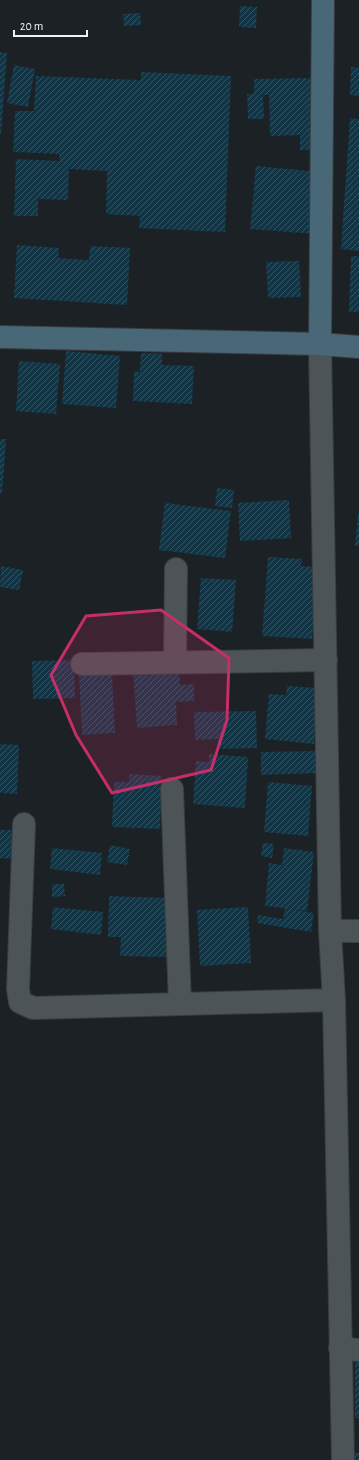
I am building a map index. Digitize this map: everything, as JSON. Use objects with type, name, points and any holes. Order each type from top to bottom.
[{"type":"street","points":[[323,0],[320,344],[330,931],[349,1349],[343,1460]]},
{"type":"street","points":[[0,337],[359,346]]},
{"type":"street","points":[[175,662],[176,569]]},
{"type":"street","points":[[82,664],[326,660]]},
{"type":"street","points":[[172,789],[180,1004]]},
{"type":"street","points":[[24,824],[18,990],[20,1002],[33,1008],[334,1000]]},
{"type":"street","points":[[330,931],[359,932]]},
{"type":"highlighted area","points":[[161,610],[229,658],[227,720],[211,770],[112,793],[76,735],[51,675],[86,616]]},
{"type":"building","points":[[240,6],[257,7],[256,28],[239,27]]},
{"type":"building","points":[[140,13],[141,25],[124,26],[123,14]]},
{"type":"building","points":[[0,52],[7,53],[1,134],[0,134]]},
{"type":"building","points":[[14,65],[35,69],[28,107],[7,103]]},
{"type":"building","points":[[351,67],[359,68],[359,96],[350,95]]},
{"type":"building","points":[[141,72],[231,76],[225,232],[139,228],[140,216],[106,214],[107,171],[69,169],[68,200],[38,199],[38,216],[14,216],[16,159],[59,161],[59,154],[13,152],[15,111],[34,111],[36,76],[141,80]]},
{"type":"building","points":[[314,78],[315,150],[300,150],[300,135],[270,136],[269,95],[263,95],[264,119],[248,119],[247,94],[254,94],[254,79]]},
{"type":"building","points":[[350,118],[359,119],[359,251],[341,249]]},
{"type":"building","points":[[256,166],[320,172],[315,234],[250,229]]},
{"type":"building","points":[[17,245],[59,248],[58,258],[89,260],[90,246],[130,248],[127,305],[14,298]]},
{"type":"building","points":[[351,256],[359,256],[359,312],[349,312]]},
{"type":"building","points":[[299,261],[301,297],[268,298],[266,262]]},
{"type":"building","points":[[66,351],[120,356],[116,408],[62,404]]},
{"type":"building","points":[[141,353],[162,354],[162,365],[194,366],[192,404],[133,401],[134,371],[140,372]]},
{"type":"building","points":[[19,361],[60,364],[56,414],[16,411]]},
{"type":"building","points":[[0,439],[6,439],[2,494],[0,493]]},
{"type":"building","points":[[217,488],[234,490],[232,508],[215,506]]},
{"type":"building","points":[[289,500],[291,538],[240,541],[238,503]]},
{"type":"building","points":[[165,503],[231,511],[225,558],[159,550]]},
{"type":"building","points":[[358,514],[359,546],[355,546]]},
{"type":"building","points":[[268,557],[302,559],[301,566],[317,567],[312,639],[262,636]]},
{"type":"building","points":[[1,566],[23,570],[19,590],[0,587]]},
{"type":"building","points":[[201,578],[236,580],[232,632],[197,629]]},
{"type":"building","points":[[74,660],[75,698],[33,699],[32,661]]},
{"type":"building","points":[[179,668],[180,685],[194,684],[194,701],[176,702],[177,725],[137,728],[133,670]]},
{"type":"building","points":[[112,673],[115,733],[82,735],[79,675]]},
{"type":"building","points":[[287,686],[319,688],[314,744],[265,739],[269,694],[286,695]]},
{"type":"building","points":[[256,711],[257,748],[218,749],[218,739],[195,740],[194,712]]},
{"type":"building","points":[[0,744],[19,745],[17,794],[0,793]]},
{"type":"building","points":[[317,751],[318,773],[261,775],[261,752]]},
{"type":"building","points":[[209,754],[248,757],[245,808],[193,804],[196,761],[209,762]]},
{"type":"building","points":[[129,774],[162,776],[160,829],[112,827],[114,782],[129,782]]},
{"type":"building","points":[[268,782],[312,786],[308,836],[264,832]]},
{"type":"building","points":[[0,830],[12,830],[11,859],[0,858]]},
{"type":"building","points":[[263,843],[274,844],[272,858],[261,856]]},
{"type":"building","points":[[110,845],[130,849],[127,865],[107,862]]},
{"type":"building","points":[[52,848],[102,853],[100,875],[50,869]]},
{"type":"building","points":[[284,848],[314,852],[307,911],[290,909],[314,913],[311,932],[257,923],[258,915],[283,919],[285,908],[265,906],[269,863],[282,865]]},
{"type":"building","points":[[52,884],[64,884],[65,896],[52,897]]},
{"type":"building","points":[[109,896],[168,898],[167,957],[120,956],[121,937],[108,937]]},
{"type":"building","points":[[53,907],[103,912],[101,935],[51,929]]},
{"type":"building","points":[[248,907],[251,963],[200,966],[197,910]]},
{"type":"building","points":[[355,1359],[359,1359],[359,1418],[355,1418]]},
{"type":"building","points":[[354,1453],[359,1453],[359,1460],[354,1460]]}]
